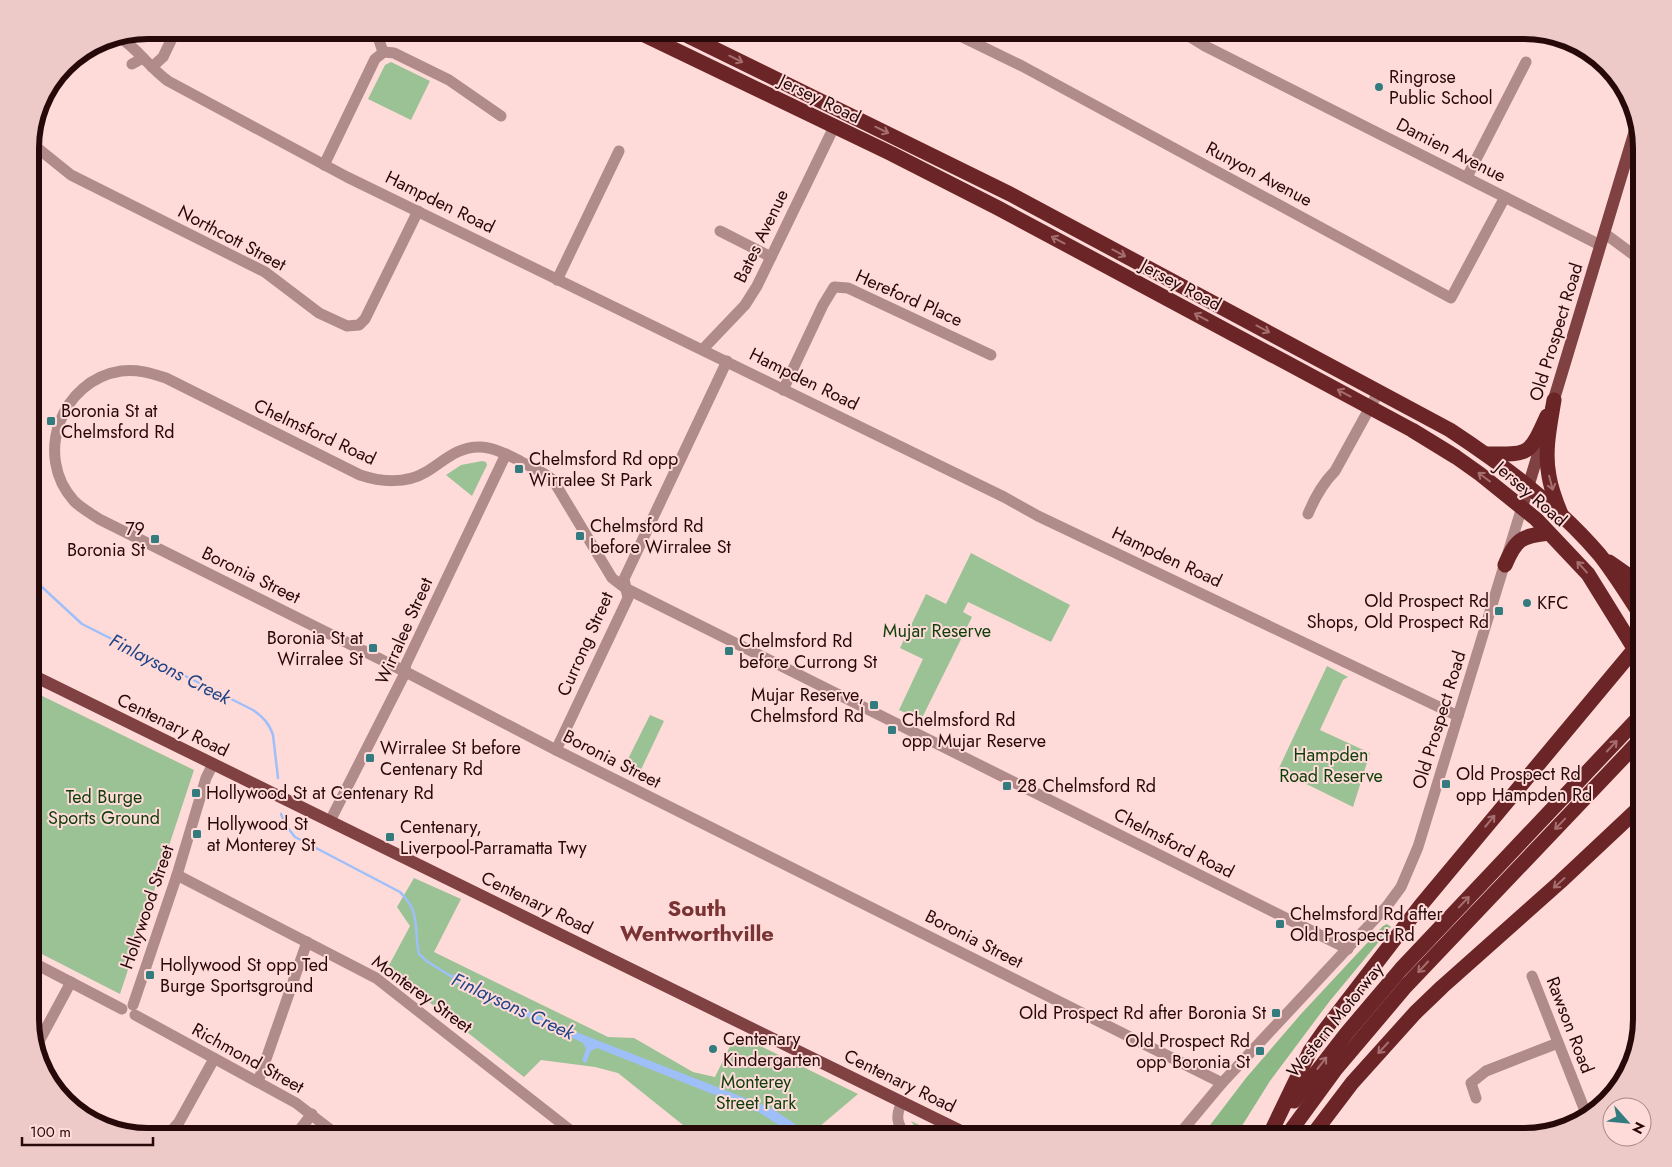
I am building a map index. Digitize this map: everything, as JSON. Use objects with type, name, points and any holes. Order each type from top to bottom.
[{"type":"highway","name":"Jersey Road","points":[[653,39],[998,208],[1370,407],[1456,457],[1522,507],[1549,533],[1588,574],[1633,641]]},
{"type":"highway","name":"Jersey Road","points":[[694,39],[1003,190],[1450,430],[1487,454],[1562,516],[1599,555],[1633,604]]},
{"type":"highway","points":[[1487,454],[1512,455],[1525,451],[1535,442],[1554,400]]},
{"type":"highway","points":[[1554,400],[1547,448],[1548,468],[1551,485],[1562,516]]},
{"type":"highway","points":[[1505,565],[1512,549],[1522,538],[1549,533]]},
{"type":"highway","points":[[1599,555],[1633,579]]},
{"type":"highway","points":[[1273,1128],[1310,1051],[1324,1031],[1421,905],[1633,657]]},
{"type":"highway","name":"Western Motorway","points":[[1274,1128],[1324,1061],[1379,993],[1633,724]]},
{"type":"highway","name":"Western Motorway","points":[[1293,1128],[1335,1070],[1406,986],[1633,747]]},
{"type":"highway","points":[[1317,1128],[1358,1077],[1442,987],[1560,882],[1633,813]]},
{"type":"highway","points":[[1594,850],[1633,821]]},
{"type":"main road","name":"Old Prospect Road","points":[[1522,507],[1632,137]]},
{"type":"main road","name":"Centenary Road","points":[[39,678],[955,1128]]},
{"type":"street","points":[[152,67],[163,57],[172,39]]},
{"type":"street","name":"Runyon Avenue","points":[[966,39],[1022,66],[1451,298],[1505,197]]},
{"type":"street","name":"Damien Avenue","points":[[1194,39],[1505,197],[1602,239],[1633,256]]},
{"type":"street","points":[[379,40],[383,52]]},
{"type":"street","name":"Hampden Road","points":[[124,41],[171,82],[324,165],[1004,496],[1038,516],[1458,716]]},
{"type":"street","points":[[324,165],[375,59],[383,52],[394,53],[449,80],[501,116]]},
{"type":"street","points":[[132,64],[144,58]]},
{"type":"street","points":[[1467,177],[1525,61]]},
{"type":"street","name":"Bates Avenue","points":[[703,349],[745,305],[757,286],[834,127]]},
{"type":"street","name":"Northcott Street","points":[[39,149],[71,175],[265,272],[315,310],[346,326],[358,325],[365,319],[418,211]]},
{"type":"street","points":[[557,280],[619,151]]},
{"type":"street","points":[[720,231],[771,257]]},
{"type":"street","name":"Hereford Place","points":[[783,390],[823,305],[834,287],[848,288],[991,355]]},
{"type":"street","name":"Currong Street","points":[[556,750],[628,598],[624,579],[727,361]]},
{"type":"street","name":"Chelmsford Road","points":[[64,412],[78,393],[98,379],[114,373],[137,371],[166,378],[360,475],[372,479],[389,481],[414,477],[428,471],[450,455],[472,448],[491,448],[506,454],[553,480],[612,578],[625,588],[1348,949]]},
{"type":"street","points":[[1308,514],[1315,496],[1335,471],[1379,391]]},
{"type":"street","name":"Boronia Street","points":[[64,412],[55,436],[56,467],[66,490],[75,502],[86,511],[404,670],[556,750],[1222,1083]]},
{"type":"street","name":"Wirralee Street","points":[[330,821],[403,677],[408,660],[506,454]]},
{"type":"street","name":"Old Prospect Road","points":[[1184,1128],[1222,1083],[1395,898],[1410,869],[1522,507]]},
{"type":"street","name":"Hollywood Street","points":[[130,1009],[177,875],[206,778],[213,764]]},
{"type":"street","name":"Monterey Street","points":[[177,875],[376,978],[568,1128]]},
{"type":"street","points":[[258,1082],[307,942]]},
{"type":"street","name":"Richmond Street","points":[[39,966],[130,1009],[214,1059],[296,1103],[329,1128]]},
{"type":"street","name":"Rawson Road","points":[[1532,976],[1585,1110]]},
{"type":"street","points":[[41,1038],[71,982]]},
{"type":"street","points":[[1476,1098],[1471,1083],[1486,1071],[1558,1043]]},
{"type":"street","points":[[174,1128],[214,1059]]},
{"type":"street","points":[[900,1128],[897,1121],[897,1113],[902,1101]]},
{"type":"street","points":[[301,1128],[312,1114]]},
{"type":"green space","points":[[391,62],[430,81],[411,120],[368,99],[385,65]]},
{"type":"green space","points":[[486,462],[487,465],[472,496],[446,475],[461,465]]},
{"type":"green space","name":"Mujar Reserve","points":[[971,553],[1070,605],[1051,642],[968,602],[963,612],[972,617],[921,720],[899,710],[923,659],[900,648],[926,594],[946,604]]},
{"type":"green space","name":"Hampden Road Reserve","points":[[1327,666],[1348,677],[1343,680],[1320,730],[1370,753],[1353,807],[1278,770]]},
{"type":"green space","name":"Ted Burge Sports Ground","points":[[39,694],[194,770],[120,994],[39,953]]},
{"type":"green space","points":[[650,715],[664,721],[638,776],[623,769]]},
{"type":"green space","name":"Monterey Street Park","points":[[414,878],[461,899],[434,952],[608,1037],[634,1038],[693,1072],[715,1077],[736,1034],[858,1094],[819,1128],[687,1128],[618,1073],[595,1067],[541,1060],[524,1077],[387,969],[410,926],[397,907]]},
{"type":"green space","points":[[1387,924],[1391,927],[1329,1002],[1270,1081],[1241,1128],[1208,1128],[1246,1078],[1301,1014],[1383,926]]},
{"type":"green space","points":[[911,1121],[925,1128],[916,1128]]},
{"type":"water","points":[[453,974],[553,1023],[771,1108],[801,1128],[783,1128],[760,1113],[597,1048],[591,1051],[586,1063],[582,1061],[586,1049],[583,1043],[451,981]]},
{"type":"waterway","name":"Finlaysons Creek","points":[[39,584],[82,624],[260,715],[268,724],[273,735],[278,778]]},
{"type":"waterway","name":"Finlaysons Creek","points":[[281,814],[287,827],[295,837],[400,892],[407,900],[414,914],[419,954],[428,962],[454,978]]},
{"type":"place","name":"Ringrose Public School","points":[[1379,87]]},
{"type":"place","name":"Boronia St at Chelmsford Rd","points":[[51,421]]},
{"type":"place","name":"Chelmsford Rd opp Wirralee St Park","points":[[519,469]]},
{"type":"place","name":"Chelmsford Rd before Wirralee St","points":[[580,536]]},
{"type":"place","name":"79 Boronia St","points":[[155,539]]},
{"type":"place","name":"KFC","points":[[1527,603]]},
{"type":"place","name":"Old Prospect Rd Shops, Old Prospect Rd","points":[[1499,611]]},
{"type":"place","name":"Boronia St at Wirralee St","points":[[373,648]]},
{"type":"place","name":"Chelmsford Rd before Currong St","points":[[729,651]]},
{"type":"place","name":"Mujar Reserve, Chelmsford Rd","points":[[874,705]]},
{"type":"place","name":"Chelmsford Rd opp Mujar Reserve","points":[[892,730]]},
{"type":"place","name":"Wirralee St before Centenary Rd","points":[[370,758]]},
{"type":"place","name":"Old Prospect Rd opp Hampden Rd","points":[[1446,784]]},
{"type":"place","name":"28 Chelmsford Rd","points":[[1007,786]]},
{"type":"place","name":"Hollywood St at Centenary Rd","points":[[196,793]]},
{"type":"place","name":"Hollywood St at Monterey St","points":[[197,834]]},
{"type":"place","name":"Centenary, Liverpool-Parramatta Twy","points":[[390,837]]},
{"type":"place","name":"Chelmsford Rd after Old Prospect Rd","points":[[1280,924]]},
{"type":"place","name":"Hollywood St opp Ted Burge Sportsground","points":[[150,975]]},
{"type":"place","name":"Old Prospect Rd after Boronia St","points":[[1276,1013]]},
{"type":"place","name":"Centenary Kindergarten","points":[[713,1049]]},
{"type":"place","name":"Old Prospect Rd opp Boronia St","points":[[1260,1051]]},
{"type":"district","name":"South Wentworthville","points":[[697,920]]}]
